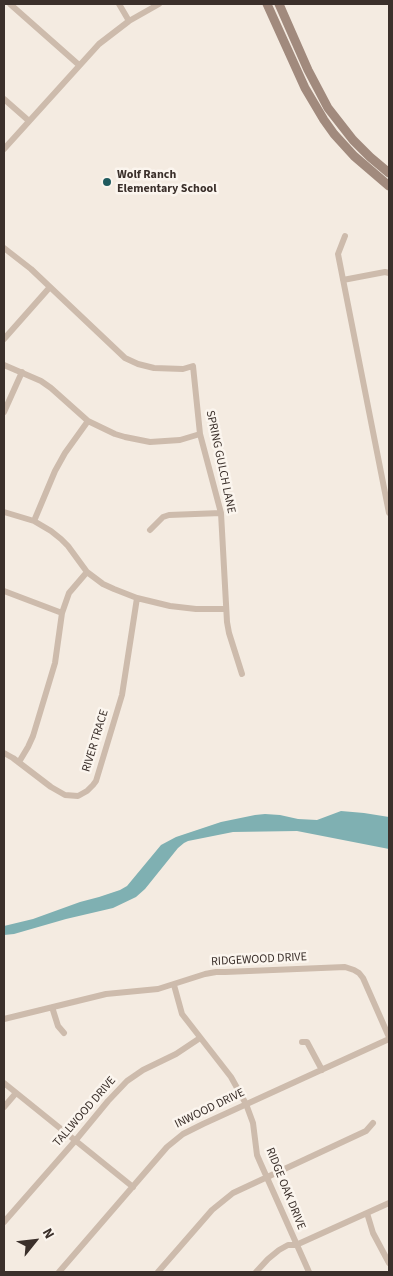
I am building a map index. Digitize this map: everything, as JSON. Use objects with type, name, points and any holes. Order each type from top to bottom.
[{"type":"street","points":[[10,4],[79,65]]},
{"type":"street","points":[[119,4],[129,22]]},
{"type":"street","points":[[4,149],[104,39],[159,4]]},
{"type":"street","points":[[267,4],[304,88],[324,120],[350,152],[389,186]]},
{"type":"street","points":[[279,4],[308,70],[328,108],[353,140],[387,168],[377,176]]},
{"type":"street","points":[[4,99],[29,121]]},
{"type":"street","points":[[345,236],[338,254],[389,513]]},
{"type":"street","name":"SPRING GULCH LANE","points":[[4,248],[50,286],[125,358],[154,368],[183,369],[193,366],[200,434],[221,513],[229,633],[242,674]]},
{"type":"street","points":[[343,280],[389,273]]},
{"type":"street","points":[[4,339],[50,286]]},
{"type":"street","points":[[4,365],[41,381],[88,421],[120,435],[150,442],[180,440],[200,434]]},
{"type":"street","points":[[4,412],[22,372]]},
{"type":"street","points":[[34,521],[55,471],[65,453],[88,421]]},
{"type":"street","points":[[4,512],[34,521],[51,531],[77,557],[87,572],[103,584],[137,598],[170,606],[196,609],[226,609]]},
{"type":"street","points":[[150,530],[163,517],[169,515],[221,513]]},
{"type":"street","points":[[19,762],[33,736],[55,663],[62,613],[69,593],[87,572]]},
{"type":"street","points":[[4,591],[62,613]]},
{"type":"street","name":"RIVER TRACE","points":[[4,754],[19,762],[51,787],[65,795],[83,794],[93,785],[96,781],[122,695],[137,598]]},
{"type":"street","name":"RIDGEWOOD DRIVE","points":[[4,1019],[106,994],[158,989],[174,985],[191,977],[216,972],[340,967],[350,968],[359,973],[363,978],[389,1038]]},
{"type":"street","name":"RIDGE OAK DRIVE","points":[[174,985],[182,1014],[231,1077],[246,1104],[253,1123],[257,1155],[265,1177],[309,1272]]},
{"type":"street","points":[[52,1007],[58,1026],[64,1032]]},
{"type":"street","name":"TALLWOOD DRIVE","points":[[4,1222],[112,1096],[134,1075],[176,1054],[200,1038]]},
{"type":"street","name":"INWOOD DRIVE","points":[[59,1272],[176,1138],[389,1038]]},
{"type":"street","points":[[302,1042],[308,1042],[322,1070]]},
{"type":"street","points":[[4,1083],[133,1187]]},
{"type":"street","points":[[4,1107],[16,1093]]},
{"type":"street","points":[[158,1272],[212,1210],[233,1193],[366,1130],[373,1123]]},
{"type":"street","points":[[256,1272],[268,1259],[288,1245],[296,1245],[389,1203]]},
{"type":"street","points":[[367,1213],[389,1264]]},
{"type":"water","points":[[341,811],[389,817],[389,849],[297,831],[233,832],[188,841],[178,848],[145,889],[136,897],[113,908],[4,935],[4,926],[33,919],[120,890],[127,886],[161,845],[176,837],[221,822],[255,815],[280,815],[298,819],[317,820]]},
{"type":"place","name":"Wolf Ranch Elementary School","points":[[107,182]]}]
